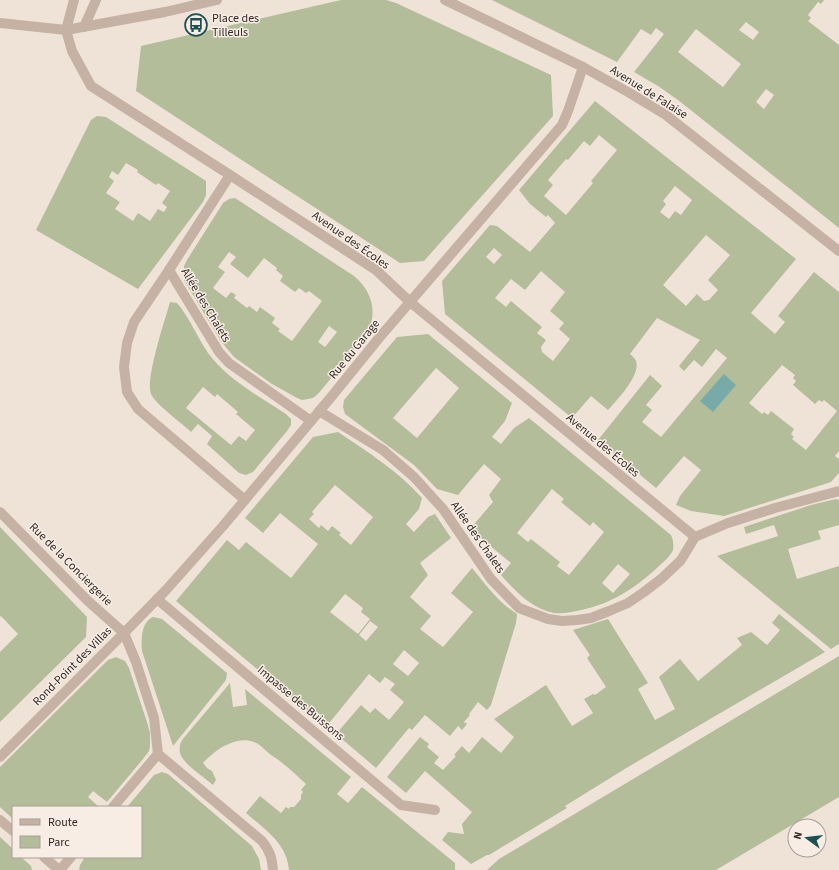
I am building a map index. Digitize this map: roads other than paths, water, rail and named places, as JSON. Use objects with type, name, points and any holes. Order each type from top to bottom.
[{"type":"street","points":[[66,30],[74,0]]},
{"type":"street","points":[[0,23],[66,30],[165,12],[217,0]]},
{"type":"street","name":"Avenue de Falaise","points":[[445,0],[582,67],[666,115],[839,251]]},
{"type":"street","points":[[84,27],[92,1]]},
{"type":"street","name":"Avenue des Écoles","points":[[66,30],[72,51],[91,86],[376,270],[410,302],[695,538]]},
{"type":"street","name":"Rue du Garage","points":[[124,633],[157,599],[245,500],[379,338],[562,125],[582,67]]},
{"type":"street","name":"Allée des Chalets","points":[[230,175],[169,270],[219,352],[228,363],[311,421]]},
{"type":"street","points":[[169,270],[134,322],[127,343],[124,367],[127,392],[138,409],[245,500]]},
{"type":"street","name":"Allée des Chalets","points":[[319,411],[383,450],[414,477],[444,510],[491,579],[519,608],[541,617],[562,621],[591,618],[628,602],[644,592],[681,560],[695,538]]},
{"type":"street","points":[[695,538],[734,521],[775,508],[839,492]]},
{"type":"street","name":"Rue de la Conciergerie","points":[[0,512],[88,601],[124,633]]},
{"type":"street","name":"Impasse des Buissons","points":[[157,599],[401,805],[435,810]]},
{"type":"street","name":"Rond-Point des Villas","points":[[0,757],[124,633],[136,662],[154,718],[158,754]]},
{"type":"street","points":[[114,806],[158,754],[262,841],[269,849],[272,858],[272,870]]},
{"type":"street","points":[[0,820],[12,830]]},
{"type":"street","points":[[45,858],[59,870],[70,858]]},
{"type":"water","points":[[724,374],[736,385],[713,412],[700,401]]},
{"type":"place","name":"Place des Tilleuls","points":[[196,25]]}]
